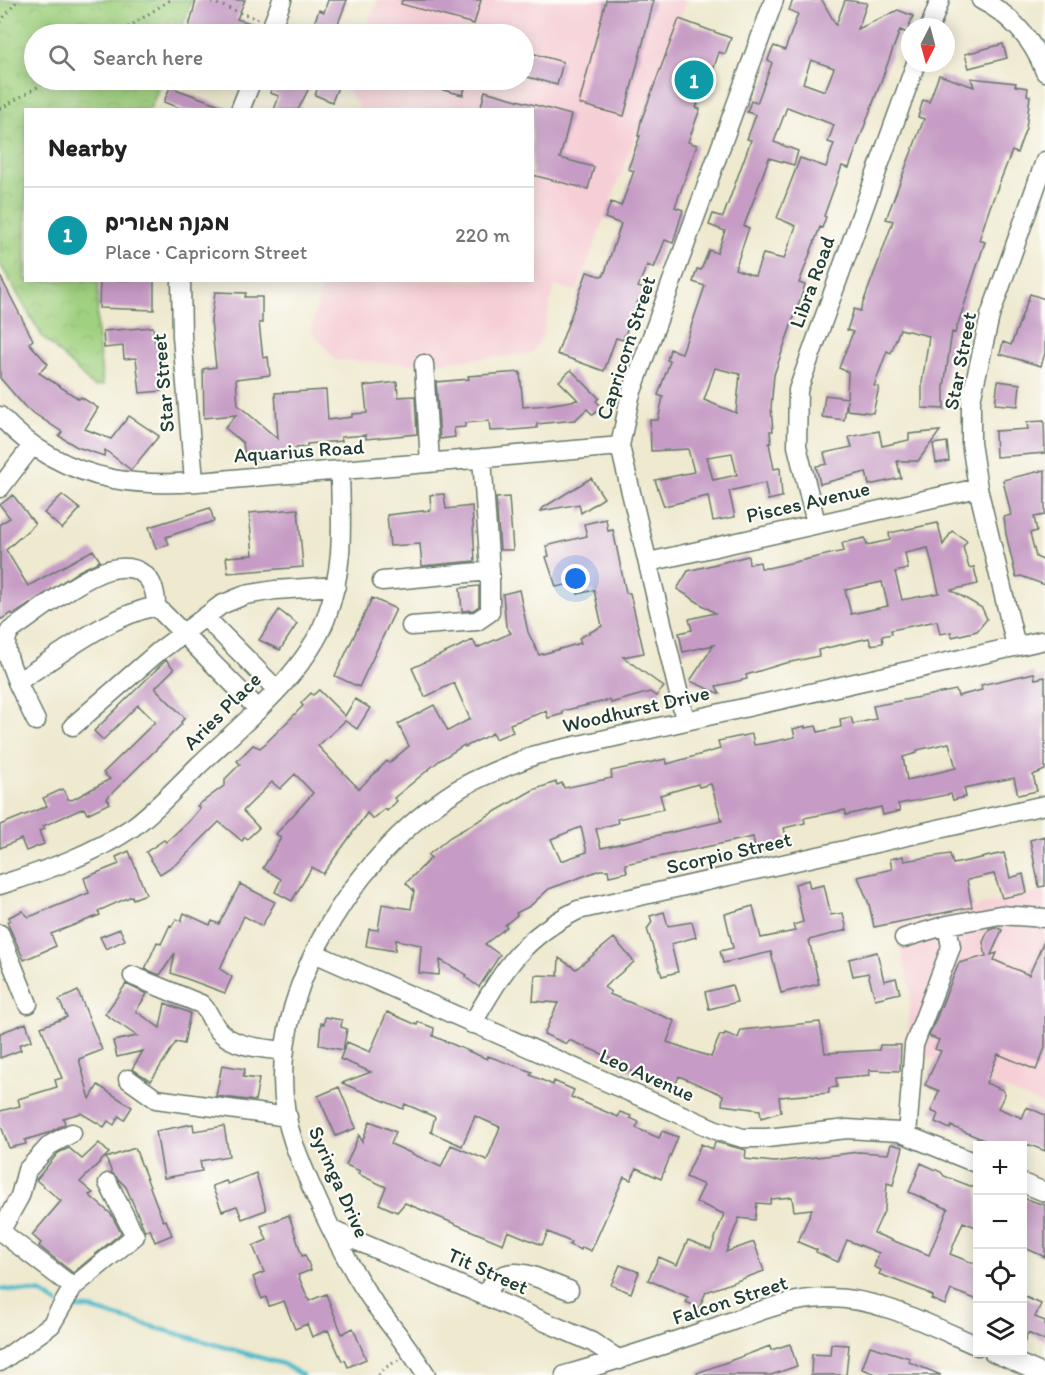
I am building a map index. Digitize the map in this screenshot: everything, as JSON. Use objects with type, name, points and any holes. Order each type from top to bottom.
[{"type":"street","points":[[273,24],[282,0]]},
{"type":"street","name":"Capricorn Street","points":[[685,720],[620,446],[630,397],[774,0]]},
{"type":"street","points":[[933,18],[940,0]]},
{"type":"street","points":[[981,0],[1009,18],[1028,39],[1045,72]]},
{"type":"street","name":"Libra Road","points":[[816,523],[797,446],[798,390],[913,72]]},
{"type":"street","points":[[241,108],[248,90]]},
{"type":"street","name":"Star Street","points":[[1016,646],[978,488],[971,443],[971,400],[990,316],[1045,161]]},
{"type":"street","name":"Star Street","points":[[181,282],[182,336],[194,481]]},
{"type":"street","points":[[424,364],[430,462]]},
{"type":"street","name":"Aquarius Road","points":[[0,416],[32,446],[77,469],[113,479],[152,482],[340,471],[620,446]]},
{"type":"street","points":[[0,488],[32,446]]},
{"type":"street","points":[[411,626],[477,621],[490,612],[490,571],[482,458]]},
{"type":"street","name":"Aries Place","points":[[0,885],[72,859],[133,826],[257,708],[303,659],[316,639],[336,586],[343,531],[340,471]]},
{"type":"street","name":"Pisces Avenue","points":[[649,562],[978,488]]},
{"type":"street","points":[[36,721],[17,682],[8,656],[6,636],[86,581],[108,570],[140,571],[150,578],[155,585],[156,606],[257,708]]},
{"type":"street","points":[[382,580],[490,571]]},
{"type":"street","points":[[73,726],[158,652],[222,605],[245,595],[308,586],[336,586]]},
{"type":"street","points":[[17,682],[107,625],[138,610],[156,606]]},
{"type":"street","points":[[205,617],[276,689]]},
{"type":"street","name":"Woodhurst Drive","points":[[314,953],[341,908],[375,859],[392,841],[456,790],[489,774],[535,755],[685,720],[859,684],[1045,640]]},
{"type":"street","name":"Scorpio Street","points":[[472,1024],[506,966],[526,943],[552,923],[578,910],[1045,805]]},
{"type":"street","points":[[904,938],[947,925],[999,915],[1045,918]]},
{"type":"street","points":[[907,1135],[914,1045],[951,947],[947,925]]},
{"type":"street","points":[[0,934],[28,1004]]},
{"type":"street","name":"Leo Avenue","points":[[314,953],[716,1130],[743,1138],[873,1129],[907,1135],[973,1162]]},
{"type":"street","name":"Syringa Drive","points":[[314,953],[292,1010],[285,1051],[283,1096],[294,1143],[353,1270],[375,1305],[426,1375]]},
{"type":"street","points":[[133,976],[201,1004],[210,1011],[219,1031],[232,1040],[248,1046],[285,1051]]},
{"type":"street","points":[[128,1079],[156,1099],[288,1116]]},
{"type":"street","points":[[72,1133],[50,1145],[27,1170],[20,1196],[0,1232],[73,1287]]},
{"type":"street","points":[[0,1362],[51,1325],[73,1287],[135,1236],[108,1183]]},
{"type":"street","points":[[1027,1185],[1045,1192]]},
{"type":"street","name":"Tit Street","points":[[334,1231],[592,1342],[620,1360]]},
{"type":"street","points":[[486,1295],[495,1278],[504,1273],[516,1272],[569,1290]]},
{"type":"street","name":"Falcon Street","points":[[565,1375],[620,1360],[790,1301],[828,1298],[862,1302],[904,1314],[973,1344]]},
{"type":"street","points":[[1002,1357],[1045,1375]]},
{"type":"path","points":[[0,22],[18,0]]},
{"type":"path","points":[[133,24],[170,0]]},
{"type":"path","points":[[206,0],[258,24]]},
{"type":"path","points":[[0,109],[33,90]]},
{"type":"path","points":[[379,1375],[380,1371],[411,1352]]},
{"type":"shaded area","points":[[378,0],[687,0],[577,291],[555,286],[541,340],[530,354],[414,364],[335,360],[311,330],[323,282],[534,282],[534,108],[359,108],[347,90],[534,90],[534,24],[367,24]]},
{"type":"shaded area","points":[[1045,891],[1045,1106],[906,1048],[911,992],[895,925]]},
{"type":"green space","points":[[0,0],[192,0],[183,24],[24,24],[24,90],[158,90],[150,108],[24,108],[24,282],[98,282],[97,332],[103,385],[94,387],[42,336],[0,264]]},
{"type":"building","points":[[196,0],[245,0],[237,19],[253,24],[190,24]]},
{"type":"building","points":[[328,0],[347,0],[338,24],[314,24],[319,10],[324,12]]},
{"type":"building","points":[[402,0],[481,0],[474,24],[401,4]]},
{"type":"building","points":[[606,0],[654,0],[624,116],[579,104]]},
{"type":"building","points":[[793,0],[822,0],[836,25],[845,0],[867,3],[858,29],[898,10],[913,16],[912,18],[901,18],[901,30],[849,168],[842,166],[822,228],[820,227],[799,283],[805,285],[774,375],[771,408],[773,431],[770,431],[771,443],[769,443],[774,469],[780,468],[782,497],[768,500],[765,483],[729,491],[735,517],[713,521],[708,496],[664,506],[655,480],[694,472],[688,449],[651,451],[650,420],[658,420],[663,397],[658,395],[670,361],[667,360],[670,349],[682,353],[705,286],[693,282],[697,269],[701,270],[709,250],[717,253],[725,231],[709,225],[713,214],[723,217],[751,140],[747,139],[756,115],[747,112],[751,101],[757,103],[772,63],[768,60],[770,54],[774,46],[785,50],[798,14],[789,10]],"holes":[[[811,60],[834,68],[825,91],[803,83]],[[787,107],[834,125],[828,142],[834,144],[826,167],[800,158],[777,218],[796,226],[784,259],[763,254],[755,276],[735,269],[749,228],[744,226],[769,158],[794,165],[798,151],[774,142]],[[715,368],[740,374],[736,413],[704,400]],[[732,453],[737,475],[713,480],[707,457]]]},
{"type":"building","points":[[679,19],[731,38],[725,54],[719,52],[708,86],[705,84],[696,108],[700,109],[688,142],[697,145],[675,207],[683,210],[673,243],[665,240],[654,268],[647,265],[638,287],[646,290],[641,302],[638,301],[623,340],[616,338],[604,371],[557,354],[587,272],[604,275],[621,224],[605,218],[611,202],[621,206],[634,171],[628,169],[640,136],[638,136],[641,121]]},
{"type":"building","points":[[1003,44],[1007,58],[969,68],[965,54]]},
{"type":"building","points":[[534,54],[563,62],[557,85],[534,79]]},
{"type":"building","points":[[939,75],[974,87],[971,78],[1016,83],[1015,86],[1028,88],[1027,95],[1030,96],[1026,128],[1017,153],[1012,151],[990,207],[979,240],[985,242],[955,333],[952,332],[944,387],[944,409],[922,408],[922,383],[929,336],[900,329],[891,353],[887,351],[874,386],[879,387],[873,413],[847,410],[847,400],[844,420],[822,417],[825,395],[847,398],[848,372],[839,368],[853,332],[847,330],[854,309],[860,311],[893,221],[886,219],[924,119],[918,117],[923,100],[929,102]]},
{"type":"building","points":[[169,90],[178,90],[228,108],[179,108],[164,102]]},
{"type":"building","points":[[271,90],[308,90],[299,108],[275,108],[279,96],[270,93]]},
{"type":"building","points":[[317,90],[337,90],[332,102],[315,95]]},
{"type":"building","points":[[443,90],[464,90],[463,95]]},
{"type":"building","points":[[485,91],[571,115],[560,158],[594,167],[588,189],[534,176],[534,108],[481,108]]},
{"type":"building","points":[[0,276],[33,340],[29,343],[48,364],[39,373],[79,399],[81,397],[98,408],[85,429],[111,439],[129,416],[159,436],[131,470],[105,450],[104,456],[77,447],[59,436],[62,432],[26,408],[0,378]]},
{"type":"building","points":[[100,282],[154,282],[154,310],[99,308]]},
{"type":"building","points":[[215,292],[246,293],[245,297],[262,297],[262,323],[259,323],[263,358],[268,357],[270,375],[236,379],[238,405],[278,439],[275,393],[326,390],[328,420],[367,413],[364,386],[397,382],[398,397],[415,396],[417,434],[366,439],[366,435],[341,437],[342,441],[307,444],[307,447],[295,448],[295,452],[276,453],[276,459],[246,461],[243,443],[225,428],[236,415],[204,418],[203,369],[216,367],[211,321]]},
{"type":"building","points":[[1030,294],[1045,299],[1045,353],[1041,366],[1000,354],[1003,342],[1011,345]]},
{"type":"building","points":[[153,327],[155,345],[162,345],[163,362],[159,362],[162,391],[140,393],[136,358],[124,359],[123,346],[104,348],[103,331]]},
{"type":"building","points":[[571,370],[599,398],[596,401],[602,407],[593,415],[587,409],[575,420],[537,424],[537,428],[514,430],[490,431],[489,421],[465,423],[465,427],[454,428],[455,437],[440,439],[436,382],[469,379],[468,376],[520,372],[523,407],[547,405],[578,400],[559,381]]},
{"type":"building","points":[[998,381],[1020,384],[1018,406],[995,404]]},
{"type":"building","points":[[1044,421],[1045,453],[996,457],[995,431],[1028,429],[1027,422]]},
{"type":"building","points":[[879,431],[882,446],[909,440],[909,434],[940,431],[918,461],[897,461],[901,478],[869,485],[866,472],[820,484],[816,466],[827,464],[824,453],[852,447],[849,437]]},
{"type":"building","points":[[947,442],[949,461],[936,463],[933,444]]},
{"type":"building","points":[[1045,470],[1045,515],[1034,517],[1037,531],[1030,533],[1036,557],[1045,561],[1045,585],[1021,576],[1016,577],[1006,534],[1004,517],[1011,515],[1003,480]]},
{"type":"building","points":[[591,478],[604,498],[581,513],[579,504],[541,511],[541,509]]},
{"type":"building","points":[[444,494],[446,509],[472,506],[475,561],[422,566],[420,544],[390,546],[387,515],[431,510],[430,495]]},
{"type":"building","points":[[13,495],[35,524],[6,550],[28,586],[93,550],[100,561],[79,571],[13,615],[12,613],[0,620],[0,524],[10,518],[0,505]]},
{"type":"building","points":[[62,495],[80,509],[62,529],[44,513]]},
{"type":"building","points":[[509,497],[513,550],[500,550],[496,498]]},
{"type":"building","points":[[210,508],[214,521],[166,537],[169,544],[156,549],[149,527]]},
{"type":"building","points":[[298,509],[303,567],[228,573],[226,557],[253,555],[249,513]]},
{"type":"building","points":[[606,519],[608,531],[613,530],[626,593],[630,593],[644,653],[623,657],[664,687],[656,696],[650,692],[611,703],[610,700],[562,711],[563,714],[548,718],[546,711],[510,724],[513,732],[495,739],[493,733],[465,747],[464,745],[440,760],[394,798],[397,801],[387,811],[385,809],[373,819],[367,813],[323,874],[312,867],[292,901],[275,892],[281,879],[263,868],[281,838],[276,834],[313,793],[295,774],[280,789],[272,782],[243,811],[259,828],[247,839],[245,837],[242,841],[219,822],[179,862],[160,874],[146,852],[164,840],[166,842],[188,822],[200,808],[197,806],[225,785],[225,779],[240,764],[237,761],[253,745],[260,748],[266,743],[303,706],[301,703],[311,693],[313,695],[319,690],[345,716],[355,699],[370,708],[357,729],[345,721],[318,746],[359,789],[387,761],[389,763],[409,746],[398,724],[434,705],[448,731],[470,719],[454,683],[425,697],[412,668],[473,640],[477,648],[511,633],[506,626],[503,594],[519,590],[528,632],[539,655],[581,643],[579,638],[602,626],[594,590],[578,594],[576,583],[556,587],[546,557],[549,556],[546,546],[587,536],[584,524]]},
{"type":"building","points":[[938,523],[943,545],[952,531],[967,541],[963,547],[969,568],[974,567],[978,584],[951,590],[982,608],[987,619],[977,631],[952,637],[951,632],[940,634],[937,621],[891,630],[892,634],[882,636],[883,643],[871,645],[869,638],[818,650],[819,656],[782,664],[746,675],[747,679],[716,686],[720,694],[690,681],[714,645],[683,652],[679,633],[692,630],[689,619],[715,613],[677,589],[688,571],[748,556],[749,564],[760,562],[761,568],[768,568],[844,551],[842,543],[865,538],[867,545],[890,540],[889,533]],"holes":[[[928,548],[939,593],[902,600],[895,572],[908,569],[905,553]],[[882,582],[888,606],[851,614],[845,590]]]},
{"type":"building","points":[[479,586],[479,606],[473,610],[462,611],[460,588]]},
{"type":"building","points":[[372,598],[396,609],[359,687],[335,676]]},
{"type":"building","points":[[279,610],[297,624],[280,650],[259,640]]},
{"type":"building","points":[[166,660],[174,669],[155,688],[185,718],[182,724],[107,798],[110,803],[87,814],[84,808],[43,826],[45,829],[39,831],[44,844],[26,851],[21,839],[0,848],[0,825],[47,806],[43,798],[63,789],[68,799],[72,800],[110,779],[103,773],[155,722],[138,705],[103,740],[94,731]]},
{"type":"building","points":[[1034,673],[1035,679],[1045,677],[1045,770],[1033,775],[1037,791],[1018,795],[1014,778],[964,788],[966,797],[953,800],[951,794],[898,804],[900,811],[883,815],[881,807],[846,815],[845,810],[804,818],[805,823],[784,828],[788,845],[756,852],[753,837],[625,864],[627,872],[609,876],[608,870],[600,870],[549,889],[530,906],[516,913],[517,915],[505,925],[507,927],[485,944],[500,955],[479,987],[465,977],[467,975],[440,960],[439,975],[419,973],[421,945],[396,940],[395,951],[366,946],[369,929],[378,930],[382,904],[411,909],[414,891],[406,883],[431,858],[428,855],[450,837],[533,790],[556,782],[557,785],[562,783],[564,788],[612,778],[611,771],[666,759],[667,764],[720,749],[718,741],[752,734],[754,745],[795,737],[793,729],[805,726],[805,728],[816,726],[818,732],[841,727],[840,719],[851,717],[853,724],[876,719],[873,706],[956,690],[958,696],[982,690],[981,685]],"holes":[[[949,743],[956,768],[907,780],[903,757],[917,753],[917,750]],[[698,784],[699,787],[711,784],[722,821],[601,848],[596,829],[618,823],[617,819],[664,809],[660,795]],[[581,827],[587,852],[561,861],[551,839]]]},
{"type":"building","points":[[1045,836],[1045,886],[1039,887],[1030,840]]},
{"type":"building","points":[[129,851],[146,894],[133,899],[132,896],[98,911],[100,915],[51,934],[56,946],[24,960],[7,922],[10,920],[9,917],[22,911],[29,917],[89,893],[84,878],[119,864],[116,857]]},
{"type":"building","points":[[1004,853],[1010,878],[1023,874],[1027,893],[1002,898],[994,874],[967,880],[972,907],[874,927],[869,904],[858,877],[892,869],[890,859],[903,856],[904,861],[950,854],[953,864]]},
{"type":"building","points":[[808,880],[810,888],[824,885],[831,915],[843,913],[847,930],[809,940],[819,984],[781,993],[771,952],[723,963],[720,951],[733,948],[725,914],[753,906],[761,938],[795,931],[793,925],[803,922],[795,884]]},
{"type":"building","points":[[240,884],[275,902],[262,926],[244,916],[220,969],[232,977],[225,993],[171,973],[175,953],[160,975],[145,969],[157,942],[161,944],[170,925],[172,926],[176,919],[181,921],[184,913],[210,925],[212,921],[219,924]]},
{"type":"building","points":[[664,912],[668,926],[692,922],[696,937],[671,944],[678,972],[662,976],[647,929],[652,922],[650,916]]},
{"type":"building","points":[[996,927],[1002,930],[991,955],[997,953],[994,960],[1029,975],[1045,939],[1045,1048],[1036,1070],[998,1054],[986,1083],[1003,1090],[1005,1094],[998,1108],[1022,1118],[1027,1107],[1045,1115],[1045,1151],[1027,1145],[1027,1141],[986,1141],[951,1126],[950,1129],[935,1122],[938,1114],[931,1111],[939,1091],[925,1085],[941,1051],[935,1049],[939,1040],[929,1036],[959,963],[986,956],[983,942],[989,929]]},
{"type":"building","points":[[120,929],[125,940],[106,949],[100,937]]},
{"type":"building","points":[[614,938],[634,962],[604,987],[611,992],[609,994],[675,1021],[667,1042],[711,1057],[720,1035],[724,1036],[725,1033],[738,1038],[741,1030],[820,1022],[825,1053],[879,1050],[880,1045],[901,1045],[900,1071],[869,1070],[870,1075],[836,1078],[837,1087],[829,1088],[829,1093],[779,1097],[781,1112],[761,1118],[760,1110],[722,1105],[723,1095],[679,1076],[674,1088],[621,1067],[623,1063],[569,1040],[567,1044],[544,1034],[558,1003],[533,1001],[535,975],[558,976],[559,958],[576,969]]},
{"type":"building","points":[[877,952],[884,981],[896,978],[900,993],[875,999],[868,973],[853,976],[849,959]]},
{"type":"building","points":[[126,984],[147,994],[136,1011],[160,1028],[165,1003],[190,1013],[184,1044],[176,1042],[151,1081],[132,1069],[143,1051],[117,1057],[113,1041],[137,1036],[105,1014]]},
{"type":"building","points":[[732,985],[737,1002],[709,1009],[705,992]]},
{"type":"building","points":[[78,991],[102,1050],[79,1059],[90,1099],[98,1085],[132,1107],[124,1120],[119,1116],[114,1125],[108,1121],[104,1127],[81,1113],[63,1118],[65,1124],[48,1133],[25,1140],[26,1144],[9,1148],[0,1123],[0,1111],[20,1106],[18,1099],[57,1087],[55,1080],[62,1078],[41,1027],[67,1017],[59,1000]]},
{"type":"building","points":[[387,1012],[417,1025],[418,1022],[434,1028],[433,1036],[487,1059],[488,1056],[532,1072],[530,1075],[553,1085],[554,1081],[574,1090],[571,1097],[618,1117],[620,1112],[631,1116],[630,1118],[639,1122],[636,1128],[659,1138],[662,1131],[678,1137],[661,1179],[637,1168],[631,1180],[624,1177],[591,1251],[569,1245],[571,1242],[548,1232],[542,1245],[508,1231],[503,1244],[405,1203],[397,1212],[379,1204],[386,1187],[358,1174],[360,1171],[346,1165],[359,1135],[362,1142],[370,1121],[396,1132],[391,1144],[441,1167],[451,1145],[487,1160],[500,1127],[475,1116],[462,1146],[431,1132],[435,1117],[405,1104],[403,1109],[342,1083],[371,1072],[340,1059],[347,1042],[370,1052]]},
{"type":"building","points":[[325,1017],[342,1020],[341,1027],[347,1029],[343,1050],[319,1045],[321,1023],[324,1024]]},
{"type":"building","points":[[26,1023],[32,1040],[19,1045],[21,1050],[0,1058],[0,1033]]},
{"type":"building","points":[[222,1065],[245,1069],[243,1077],[259,1079],[255,1101],[216,1096]]},
{"type":"building","points":[[339,1087],[356,1128],[336,1136],[318,1096]]},
{"type":"building","points":[[193,1124],[194,1131],[224,1126],[229,1156],[200,1161],[202,1171],[164,1178],[156,1131]]},
{"type":"building","points":[[715,1142],[746,1150],[745,1159],[774,1162],[859,1152],[888,1154],[891,1144],[903,1147],[893,1185],[887,1183],[885,1209],[874,1233],[929,1255],[948,1209],[909,1192],[921,1163],[941,1172],[944,1176],[973,1187],[973,1226],[963,1222],[950,1254],[973,1263],[973,1298],[951,1290],[945,1305],[931,1299],[933,1296],[924,1291],[879,1274],[881,1270],[874,1267],[879,1253],[847,1240],[838,1262],[798,1242],[812,1209],[794,1211],[792,1197],[771,1199],[770,1204],[757,1203],[755,1220],[739,1218],[726,1252],[754,1242],[764,1271],[706,1292],[699,1308],[686,1302],[688,1297],[648,1280],[659,1257],[677,1265],[688,1240],[711,1249],[724,1214],[696,1202],[704,1185],[686,1177],[701,1144],[713,1149]]},
{"type":"building","points":[[99,1143],[109,1153],[80,1182],[93,1193],[89,1195],[111,1214],[121,1233],[73,1273],[39,1246],[41,1243],[32,1235],[61,1201],[36,1180],[58,1153],[69,1148],[82,1159]]},
{"type":"building","points":[[135,1148],[163,1221],[166,1220],[172,1235],[155,1242],[150,1229],[145,1231],[126,1187],[112,1173],[106,1158]]},
{"type":"building","points":[[256,1173],[266,1210],[242,1219],[237,1206],[222,1211],[212,1186],[226,1181],[228,1184]]},
{"type":"building","points":[[1027,1199],[1045,1205],[1045,1257],[1027,1249]]},
{"type":"building","points":[[289,1215],[302,1256],[305,1255],[311,1270],[298,1275],[309,1301],[326,1294],[342,1334],[353,1328],[366,1359],[348,1367],[345,1360],[342,1361],[328,1330],[312,1337],[307,1324],[295,1329],[284,1301],[269,1306],[266,1297],[262,1299],[253,1277],[264,1272],[253,1246],[267,1240],[261,1226]]},
{"type":"building","points":[[620,1265],[639,1272],[631,1293],[611,1285]]},
{"type":"building","points":[[1027,1298],[1041,1304],[1035,1317],[1045,1321],[1045,1341],[1028,1333],[1027,1336]]},
{"type":"building","points":[[790,1344],[797,1366],[771,1375],[697,1375],[697,1373],[770,1346],[771,1350]]},
{"type":"building","points":[[831,1344],[849,1345],[846,1375],[811,1375],[812,1354],[830,1355]]},
{"type":"building","points":[[870,1346],[910,1358],[909,1362],[941,1375],[879,1375],[862,1369]]},
{"type":"waterway","points":[[0,1289],[42,1293],[58,1304]]},
{"type":"waterway","points":[[68,1308],[87,1308],[283,1364],[302,1375]]},
{"type":"place","name":"מבנה מגורים","points":[[694,80]]}]
